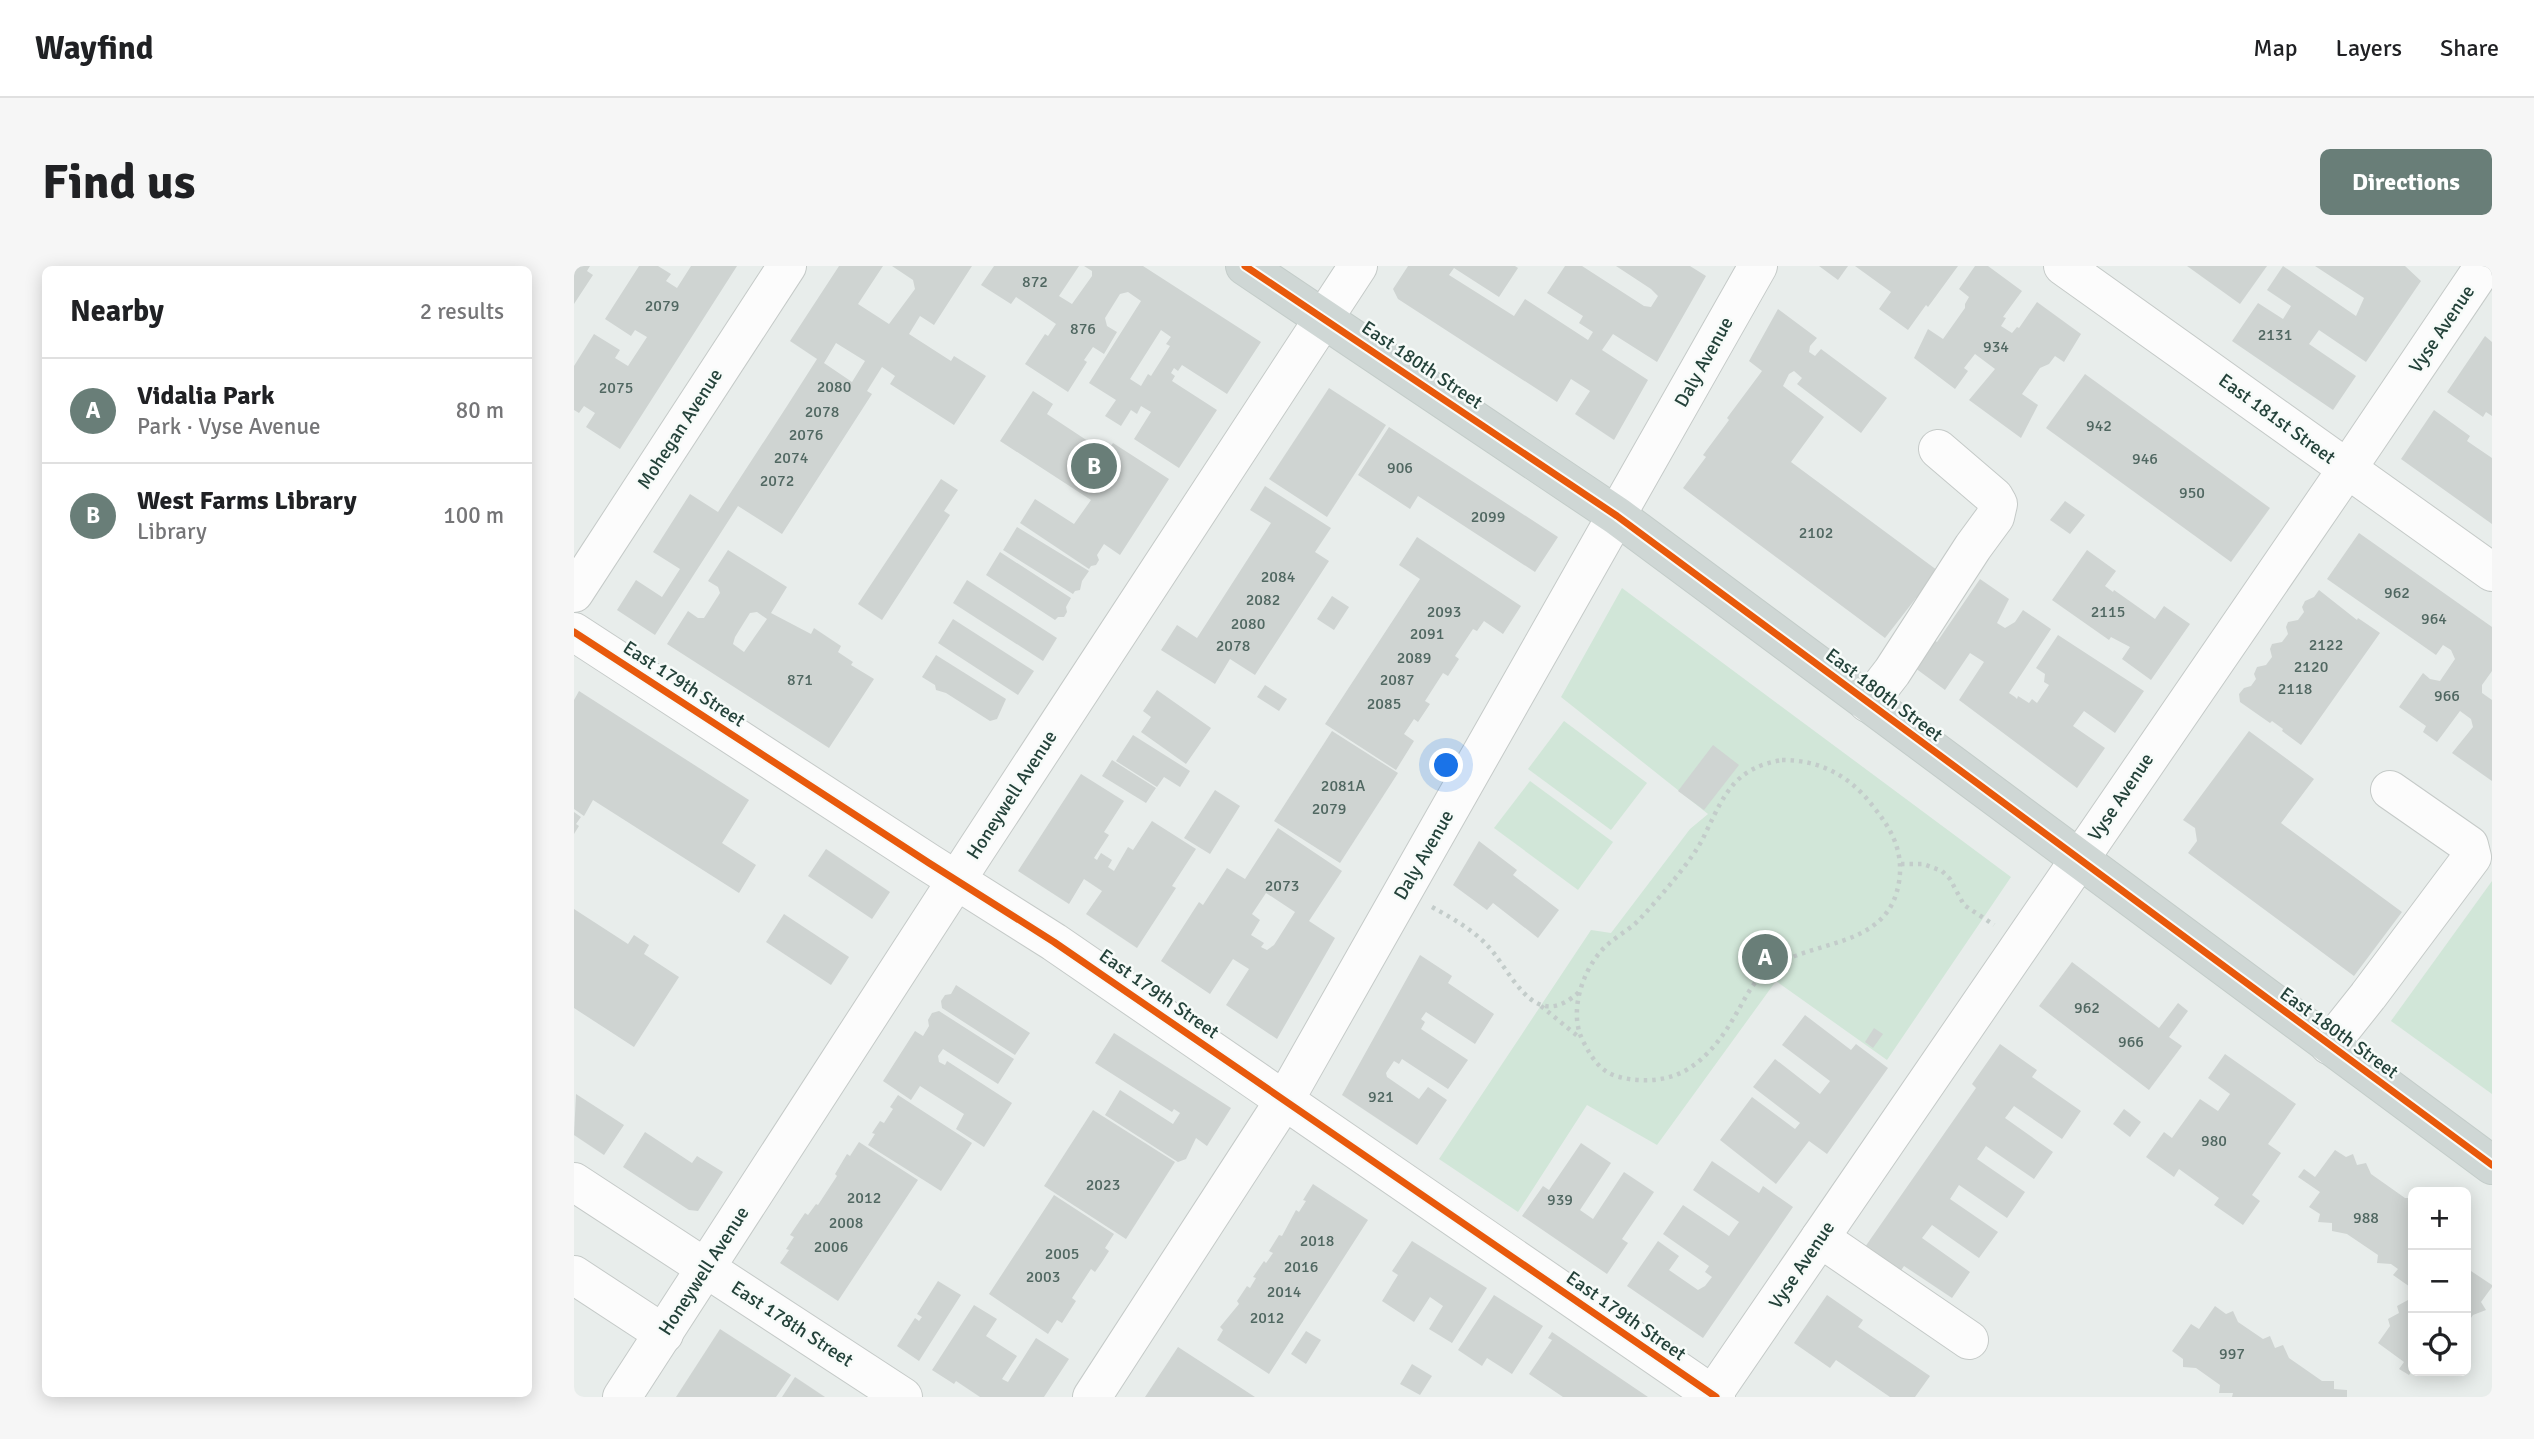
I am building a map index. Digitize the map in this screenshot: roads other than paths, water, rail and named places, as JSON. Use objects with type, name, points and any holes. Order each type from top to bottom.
[{"type":"main road","name":"East 180th Street","points":[[1245,266],[1617,516],[2492,1165]]},
{"type":"street","name":"Mohegan Avenue","points":[[574,593],[787,266]]},
{"type":"street","name":"Honeywell Avenue","points":[[622,1397],[956,880],[1359,266]]},
{"type":"street","name":"Daly Avenue","points":[[1092,1397],[1284,1101],[1758,266]]},
{"type":"street","name":"East 181st Street","points":[[2063,266],[2492,572]]},
{"type":"street","name":"Vyse Avenue","points":[[1713,1396],[2484,266]]},
{"type":"street","points":[[1868,703],[1892,672],[1995,517],[1998,504],[1994,497],[1938,449]]},
{"type":"street","name":"East 179th Street","points":[[574,632],[1055,942],[1713,1396]]},
{"type":"street","points":[[2329,1045],[2472,857],[2469,845],[2390,790]]},
{"type":"street","name":"East 178th Street","points":[[574,1182],[903,1397]]},
{"type":"street","points":[[1820,1238],[1969,1340]]},
{"type":"street","points":[[574,1275],[664,1334]]},
{"type":"place","name":"West Farms Library","points":[[1094,466]]},
{"type":"place","name":"Vidalia Park","points":[[1765,957]]}]
